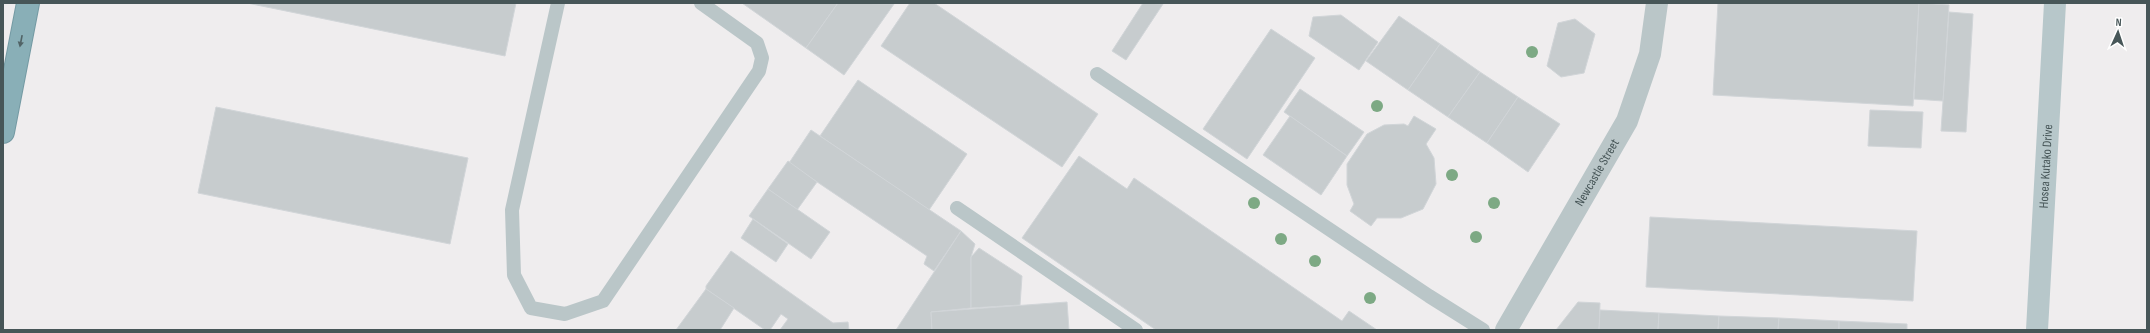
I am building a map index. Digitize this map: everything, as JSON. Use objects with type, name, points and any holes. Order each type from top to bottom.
[{"type":"highway","points":[[3,132],[28,3]]},
{"type":"main road","name":"Hosea Kutako Drive","points":[[2037,330],[2055,3]]},
{"type":"street","name":"Newcastle Street","points":[[1506,330],[1627,121],[1650,54],[1657,3]]},
{"type":"lane","points":[[558,3],[512,210],[512,217],[514,276],[531,308],[565,314],[603,301],[759,71],[762,58],[757,43],[701,3]]},
{"type":"lane","points":[[1097,74],[1483,330]]},
{"type":"lane","points":[[957,208],[1136,330]]},
{"type":"building","points":[[247,3],[516,3],[505,56]]},
{"type":"building","points":[[742,3],[838,3],[806,48]]},
{"type":"building","points":[[838,3],[894,4],[844,75],[806,48]]},
{"type":"building","points":[[910,3],[934,3],[1098,114],[1062,167],[881,46]]},
{"type":"building","points":[[1143,3],[1163,4],[1126,60],[1112,51]]},
{"type":"building","points":[[1718,3],[1919,3],[1913,106],[1713,95]]},
{"type":"building","points":[[1919,3],[1949,5],[1943,101],[1914,99]]},
{"type":"building","points":[[1949,12],[1973,14],[1966,132],[1941,131]]},
{"type":"building","points":[[1341,15],[1378,42],[1359,70],[1309,36],[1313,17]]},
{"type":"building","points":[[1399,16],[1440,44],[1408,90],[1366,61]]},
{"type":"building","points":[[1575,19],[1595,34],[1584,73],[1561,77],[1547,66],[1558,23]]},
{"type":"building","points":[[1271,29],[1315,58],[1247,159],[1203,129]]},
{"type":"building","points":[[1440,44],[1480,72],[1448,117],[1408,90]]},
{"type":"building","points":[[1480,72],[1518,97],[1487,143],[1448,117]]},
{"type":"building","points":[[858,80],[967,154],[929,210],[820,136]]},
{"type":"building","points":[[1300,89],[1364,132],[1347,156],[1284,112]]},
{"type":"building","points":[[1518,97],[1560,124],[1528,172],[1487,143]]},
{"type":"building","points":[[216,107],[468,158],[450,244],[198,193]]},
{"type":"building","points":[[1870,110],[1923,112],[1921,148],[1868,146]]},
{"type":"building","points":[[1290,116],[1347,156],[1321,195],[1263,155]]},
{"type":"building","points":[[1414,116],[1436,129],[1426,144],[1434,158],[1436,184],[1423,209],[1401,218],[1377,218],[1371,226],[1350,211],[1354,204],[1347,185],[1347,164],[1367,134],[1384,125],[1404,124],[1408,126]]},
{"type":"building","points":[[811,130],[961,231],[934,271],[924,264],[927,256],[789,163]]},
{"type":"building","points":[[1079,156],[1127,189],[1134,178],[1342,321],[1349,311],[1377,330],[1156,330],[1022,238]]},
{"type":"building","points":[[788,161],[817,182],[797,210],[768,189]]},
{"type":"building","points":[[768,189],[830,232],[811,259],[749,216]]},
{"type":"building","points":[[1650,217],[1917,231],[1913,301],[1646,287]]},
{"type":"building","points":[[753,219],[788,244],[776,262],[741,238]]},
{"type":"building","points":[[961,231],[975,244],[971,257],[971,308],[931,312],[932,330],[896,330]]},
{"type":"building","points":[[979,248],[1022,276],[1020,305],[971,308],[971,257]]},
{"type":"building","points":[[731,251],[833,323],[848,322],[849,330],[780,330],[788,319],[781,314],[770,330],[765,330],[706,289],[706,286]]},
{"type":"building","points":[[706,289],[734,308],[720,330],[676,330]]},
{"type":"building","points":[[1067,302],[1069,330],[932,330],[931,312]]},
{"type":"building","points":[[1578,302],[1600,303],[1599,330],[1556,330]]},
{"type":"building","points":[[1600,310],[1659,313],[1658,330],[1599,330]]},
{"type":"building","points":[[1659,313],[1719,316],[1718,330],[1658,330]]},
{"type":"building","points":[[1719,316],[1779,318],[1778,330],[1718,330]]},
{"type":"building","points":[[1779,318],[1839,321],[1839,330],[1778,330]]},
{"type":"building","points":[[1839,321],[1907,324],[1907,330],[1839,330]]}]
